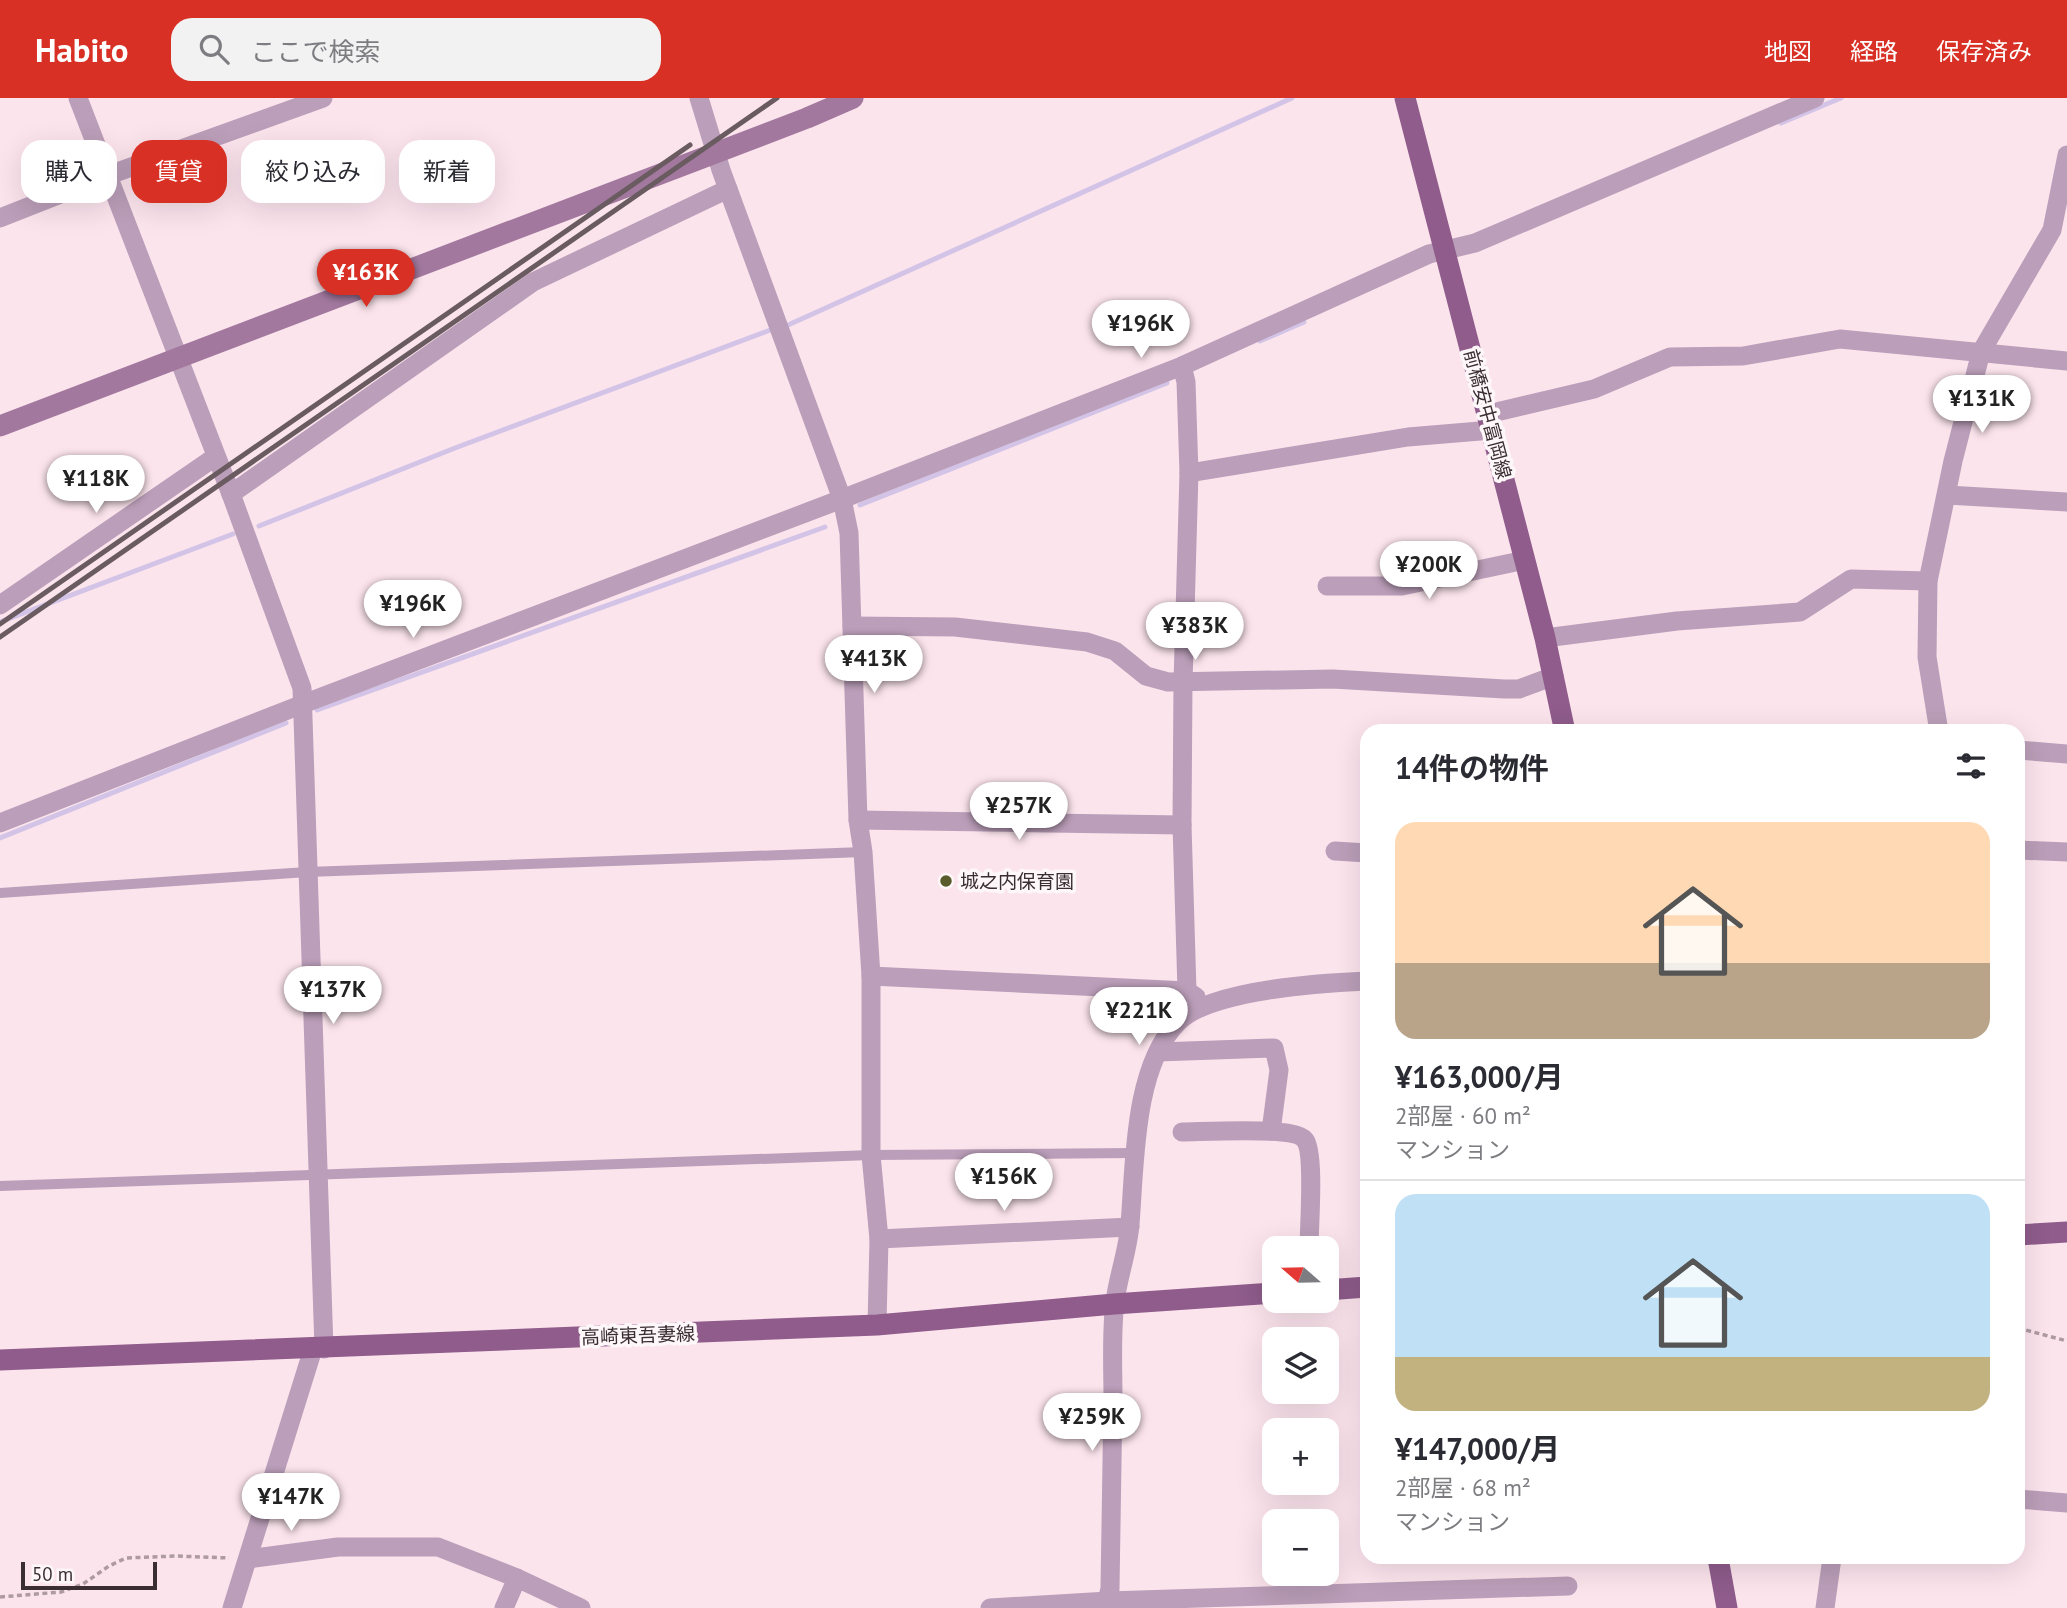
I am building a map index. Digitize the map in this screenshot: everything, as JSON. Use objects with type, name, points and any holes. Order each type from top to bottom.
[{"type":"main road","name":"前橋安中富岡線","points":[[1405,98],[1545,638],[1563,724]]},
{"type":"main road","points":[[2025,1235],[2067,1232]]},
{"type":"main road","points":[[1339,1289],[1360,1288]]},
{"type":"main road","name":"高崎東吾妻線","points":[[0,1360],[877,1325],[1262,1294]]},
{"type":"main road","points":[[1719,1564],[1727,1608]]},
{"type":"street","points":[[78,98],[95,140]]},
{"type":"street","points":[[117,172],[323,98]]},
{"type":"street","points":[[0,426],[716,153],[853,98]]},
{"type":"street","points":[[0,823],[1182,366],[1362,286],[1413,260],[1475,243],[1815,98]]},
{"type":"street","points":[[706,101],[716,153],[842,499],[849,533],[858,820],[863,852],[871,976],[871,1155],[879,1239],[877,1325]]},
{"type":"street","points":[[1938,724],[1927,657],[1928,581],[1947,495],[1981,352],[2052,230],[2067,155]]},
{"type":"street","points":[[231,495],[533,282],[728,189]]},
{"type":"street","points":[[117,196],[302,688],[319,1174],[318,1349],[232,1608]]},
{"type":"street","points":[[0,218],[38,203]]},
{"type":"street","points":[[1189,473],[1490,422],[1594,389],[1670,357],[1743,355],[1840,339],[2067,360]]},
{"type":"street","points":[[1182,366],[1186,382],[1189,473],[1182,825],[1187,991]]},
{"type":"street","points":[[0,605],[215,457]]},
{"type":"street","points":[[1947,495],[2067,502]]},
{"type":"street","points":[[1327,586],[1402,586],[1525,559]]},
{"type":"street","points":[[1545,638],[1678,621],[1801,612],[1851,579],[1928,581]]},
{"type":"street","points":[[852,625],[955,627],[1087,642],[1115,651],[1146,676],[1168,682],[1333,680],[1519,689],[1554,676]]},
{"type":"street","points":[[2025,751],[2067,754]]},
{"type":"street","points":[[858,820],[1182,825]]},
{"type":"street","points":[[2025,850],[2067,852]]},
{"type":"street","points":[[1335,851],[1360,853]]},
{"type":"street","points":[[871,976],[1187,991],[1205,1004]]},
{"type":"street","points":[[1107,1604],[1110,1589],[1114,1304],[1130,1227],[1133,1153],[1144,1089],[1162,1041],[1179,1020],[1205,1004],[1231,997],[1293,988],[1360,982]]},
{"type":"street","points":[[1158,1052],[1275,1048],[1279,1070],[1271,1131]]},
{"type":"street","points":[[1182,1132],[1271,1131],[1299,1134],[1307,1141],[1310,1157],[1309,1236]]},
{"type":"street","points":[[879,1239],[1130,1227]]},
{"type":"street","points":[[2025,1500],[2067,1503]]},
{"type":"street","points":[[248,1559],[338,1547],[439,1547],[517,1578],[581,1608]]},
{"type":"street","points":[[1825,1608],[1831,1564]]},
{"type":"street","points":[[504,1608],[517,1578]]},
{"type":"street","points":[[990,1608],[1453,1599],[1568,1586]]},
{"type":"lane","points":[[0,893],[307,872],[863,852]]},
{"type":"lane","points":[[0,1186],[871,1155],[1133,1153]]},
{"type":"path","points":[[2025,1330],[2067,1341]]},
{"type":"path","points":[[0,1597],[61,1592],[83,1584],[109,1566],[127,1558],[176,1556],[248,1559]]},
{"type":"waterway","points":[[788,325],[1292,98]]},
{"type":"waterway","points":[[1781,123],[1841,98]]},
{"type":"waterway","points":[[1260,341],[1304,322]]},
{"type":"waterway","points":[[259,526],[455,448],[773,329]]},
{"type":"waterway","points":[[860,505],[1167,383]]},
{"type":"waterway","points":[[317,710],[825,527]]},
{"type":"waterway","points":[[0,622],[233,534]]},
{"type":"waterway","points":[[0,838],[286,723]]},
{"type":"railway","points":[[0,637],[777,98]]},
{"type":"railway","points":[[0,624],[690,145]]},
{"type":"place","name":"城之内保育園","points":[[946,881]]}]
